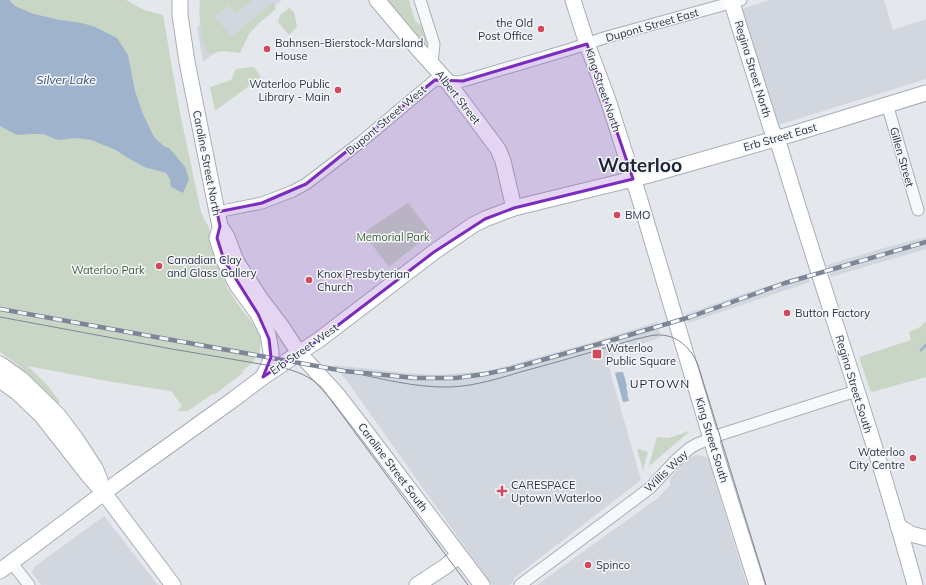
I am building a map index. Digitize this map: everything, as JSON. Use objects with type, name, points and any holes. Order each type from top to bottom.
[{"type":"main road","name":"Caroline Street North","points":[[180,0],[180,14],[187,62],[218,219],[236,261],[299,353]]},
{"type":"main road","name":"Albert Street","points":[[377,0],[447,81],[498,149],[504,161],[514,208]]},
{"type":"main road","name":"King Street North","points":[[573,0],[586,44],[608,100],[633,179]]},
{"type":"main road","name":"Regina Street North","points":[[735,1],[776,138]]},
{"type":"main road","name":"Erb Street East","points":[[633,179],[926,93]]},
{"type":"main road","name":"Regina Street South","points":[[776,138],[857,392],[915,585]]},
{"type":"main road","name":"Erb Street West","points":[[5,566],[263,377],[320,339],[421,261],[450,240],[484,219],[514,208],[633,179]]},
{"type":"main road","name":"King Street South","points":[[633,179],[757,585]]},
{"type":"main road","points":[[218,219],[217,238],[224,260],[237,285],[258,314],[269,339],[271,357],[263,377]]},
{"type":"main road","name":"Caroline Street South","points":[[299,353],[356,417],[482,585]]},
{"type":"main road","points":[[0,364],[21,379],[58,415],[95,468],[104,493]]},
{"type":"main road","points":[[0,380],[18,393],[41,415],[104,493],[173,585]]},
{"type":"main road","points":[[898,526],[911,534],[926,538]]},
{"type":"main road","points":[[416,585],[446,566],[459,555]]},
{"type":"street","points":[[420,0],[434,44],[432,64]]},
{"type":"street","name":"Dupont Street East","points":[[586,44],[735,1]]},
{"type":"street","name":"Dupont Street West","points":[[218,219],[293,191],[306,184],[361,142],[435,80],[458,82],[586,44]]},
{"type":"street","name":"Gillen Street","points":[[887,104],[918,210]]},
{"type":"street","name":"Willis Way","points":[[520,585],[650,488],[675,461],[690,448],[712,438],[840,396],[857,392]]},
{"type":"street","points":[[5,566],[29,585]]},
{"type":"highlighted area","points":[[587,44],[633,179],[514,208],[485,219],[434,252],[320,339],[263,377],[271,357],[269,339],[258,314],[224,260],[217,238],[220,226],[217,212],[262,203],[306,184],[435,80],[463,81]]},
{"type":"shaded area","points":[[230,0],[282,0],[203,62],[197,27]]},
{"type":"shaded area","points":[[769,0],[884,0],[893,30],[926,19],[926,79],[778,125],[742,9]]},
{"type":"shaded area","points":[[926,237],[926,249],[831,277],[827,265]]},
{"type":"shaded area","points":[[807,274],[810,282],[688,323],[686,314]]},
{"type":"shaded area","points":[[657,322],[661,337],[606,357],[641,480],[514,578],[513,583],[509,585],[492,585],[347,381],[334,365],[439,375],[488,371],[593,342]]},
{"type":"shaded area","points":[[696,455],[704,456],[710,460],[714,466],[713,475],[747,585],[537,585],[658,498],[670,485],[670,479],[683,461]]},
{"type":"shaded area","points":[[104,516],[158,585],[41,585],[32,573],[33,568]]},
{"type":"green space","name":"Waterloo Park","points":[[0,0],[126,0],[144,10],[163,15],[179,108],[201,212],[208,225],[227,287],[239,306],[260,333],[261,343],[259,353],[251,364],[241,372],[244,372],[214,395],[212,394],[187,411],[177,411],[182,406],[171,391],[112,382],[28,366],[48,386],[60,402],[57,404],[23,370],[0,352]]},
{"type":"green space","points":[[200,0],[252,0],[236,13],[229,5],[215,17],[232,37],[273,2],[276,9],[258,24],[249,34],[240,53],[223,51],[207,54],[200,27]]},
{"type":"green space","points":[[384,0],[409,0],[415,21],[425,28],[428,42],[424,46]]},
{"type":"green space","points":[[289,8],[294,12],[297,27],[289,35],[278,22],[280,15]]},
{"type":"green space","points":[[254,67],[261,77],[215,111],[210,87],[231,80],[236,69]]},
{"type":"green space","name":"Memorial Park","points":[[408,203],[432,234],[389,267],[363,233]]},
{"type":"green space","points":[[926,321],[926,377],[872,392],[859,357],[911,340],[909,332],[920,327]]},
{"type":"green space","points":[[688,431],[689,432],[649,466],[657,437],[668,438]]},
{"type":"green space","points":[[639,449],[648,452],[643,470],[637,450]]},
{"type":"water","name":"Silver Lake","points":[[0,0],[9,0],[15,6],[34,14],[82,23],[95,27],[117,38],[128,55],[135,91],[143,114],[154,137],[165,147],[169,148],[185,167],[189,179],[183,193],[171,187],[170,179],[166,173],[144,167],[116,150],[91,140],[76,138],[58,140],[43,134],[17,135],[0,126]]},
{"type":"water","points":[[623,372],[629,401],[623,402],[615,373]]},
{"type":"waterway","points":[[921,350],[926,345]]},
{"type":"tram line","points":[[0,317],[278,367],[307,377],[322,388],[468,585]]},
{"type":"tram line","points":[[344,371],[410,384],[450,387],[497,379],[649,336],[664,335],[677,340],[687,348],[698,365],[766,585]]},
{"type":"railway","points":[[0,309],[344,371],[415,378],[456,378],[510,369],[599,344],[690,317],[785,283],[926,242]]},
{"type":"place","name":"the Old Post Office","points":[[541,29]]},
{"type":"place","name":"Bahnsen-Bierstock-Marsland House","points":[[267,49]]},
{"type":"place","name":"Waterloo Public Library - Main","points":[[338,90]]},
{"type":"place","name":"BMO","points":[[617,215]]},
{"type":"place","name":"Canadian Clay and Glass Gallery","points":[[159,266]]},
{"type":"place","name":"Knox Presbyterian Church","points":[[309,280]]},
{"type":"place","name":"Button Factory","points":[[787,313]]},
{"type":"place","name":"Waterloo Public Square","points":[[597,354]]},
{"type":"place","name":"Waterloo City Centre","points":[[913,458]]},
{"type":"place","name":"CARESPACE Uptown Waterloo","points":[[502,491]]},
{"type":"place","name":"Spinco","points":[[588,565]]},
{"type":"district","name":"Waterloo","points":[[640,165]]},
{"type":"district","name":"UPTOWN","points":[[660,384]]}]
